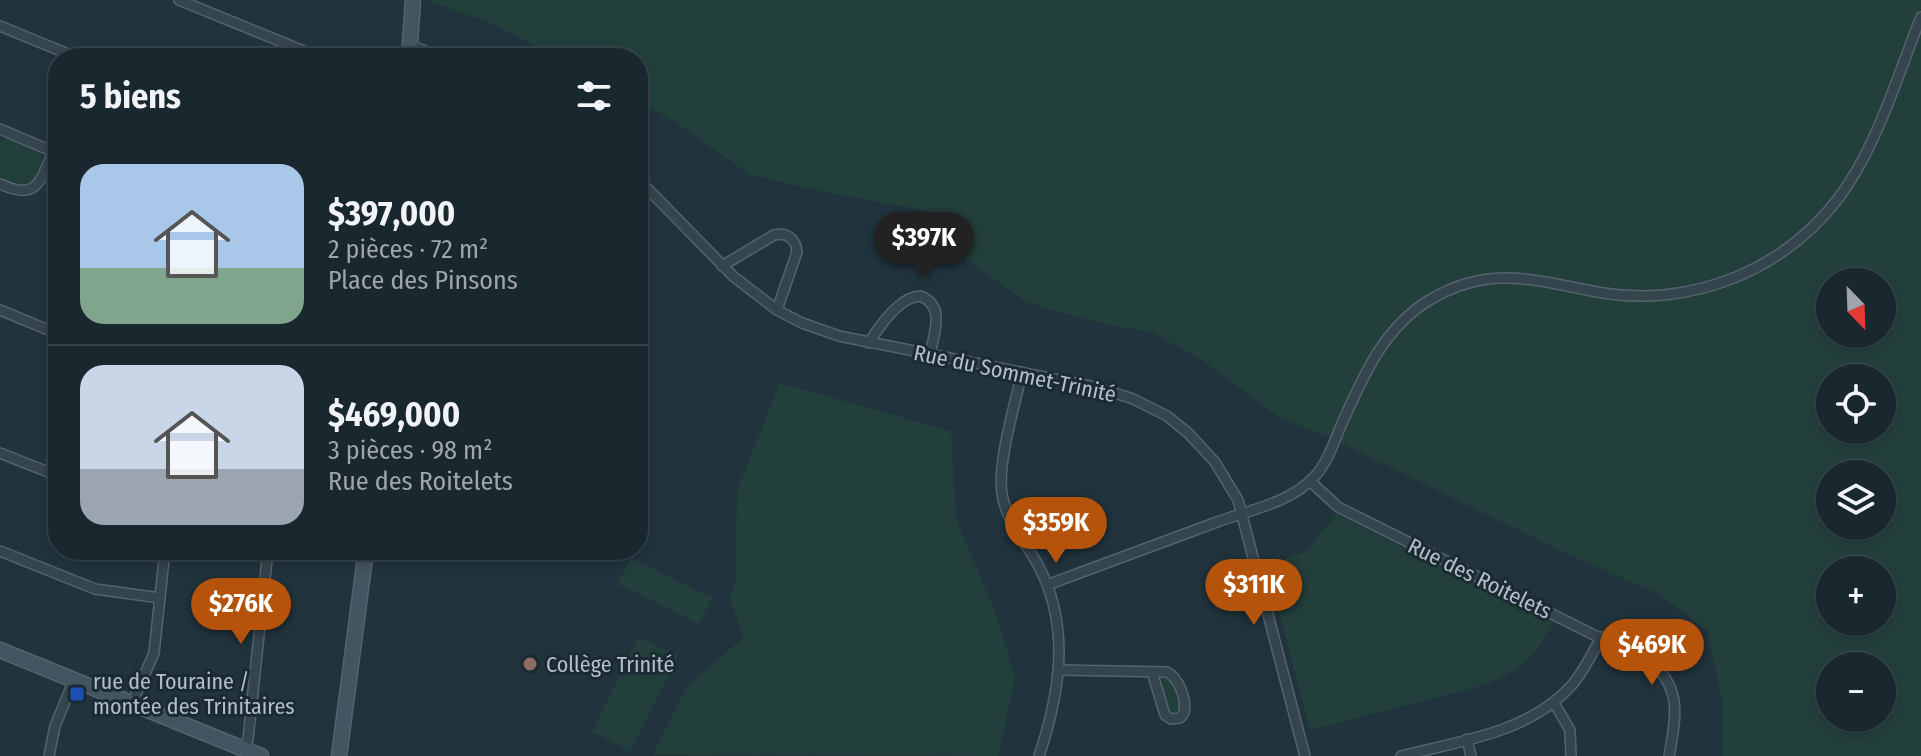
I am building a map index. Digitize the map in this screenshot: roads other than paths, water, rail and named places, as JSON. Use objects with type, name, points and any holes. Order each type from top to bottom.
[{"type":"street","points":[[179,0],[297,48]]},
{"type":"street","points":[[410,48],[413,0]]},
{"type":"street","points":[[1047,585],[1279,500],[1310,481],[1326,459],[1364,378],[1385,342],[1412,313],[1442,294],[1483,280],[1509,277],[1533,278],[1618,295],[1682,294],[1736,278],[1764,264],[1792,244],[1822,216],[1853,176],[1921,17]]},
{"type":"street","points":[[0,26],[54,48]]},
{"type":"street","points":[[0,129],[48,150]]},
{"type":"street","points":[[0,184],[22,191],[33,189],[48,167]]},
{"type":"street","name":"Rue du Sommet-Trinité","points":[[648,189],[746,288],[777,310],[820,330],[869,343],[1111,391],[1167,416],[1188,433],[1215,462],[1232,487],[1242,513],[1305,756]]},
{"type":"street","points":[[722,266],[774,235],[791,237],[797,252],[777,310]]},
{"type":"street","points":[[869,343],[883,323],[906,300],[920,296],[931,302],[936,312],[930,354]]},
{"type":"street","points":[[0,310],[48,330]]},
{"type":"street","points":[[1022,372],[1001,475],[1002,495],[1014,528],[1047,585],[1058,627],[1059,670],[1052,715],[1039,756]]},
{"type":"street","points":[[0,453],[48,472]]},
{"type":"street","name":"Rue des Roitelets","points":[[1310,481],[1338,507],[1650,662],[1668,681],[1674,695],[1676,710],[1669,756]]},
{"type":"street","points":[[0,551],[95,589],[160,598]]},
{"type":"street","points":[[132,703],[153,658],[164,560]]},
{"type":"street","points":[[245,749],[267,560]]},
{"type":"street","points":[[339,756],[365,560]]},
{"type":"street","points":[[1407,755],[1518,724],[1554,703],[1579,676],[1601,637]]},
{"type":"street","points":[[0,650],[261,756]]},
{"type":"street","points":[[1059,670],[1152,672],[1169,673],[1176,678],[1186,707],[1180,718],[1165,715],[1152,672]]},
{"type":"street","points":[[49,756],[55,726],[74,680]]},
{"type":"street","points":[[1554,703],[1570,730],[1571,756]]},
{"type":"street","points":[[1467,739],[1471,756]]},
{"type":"place","name":"Collège Trinité","points":[[530,664]]},
{"type":"place","name":"rue de Touraine / montée des Trinitaires","points":[[77,694]]}]
